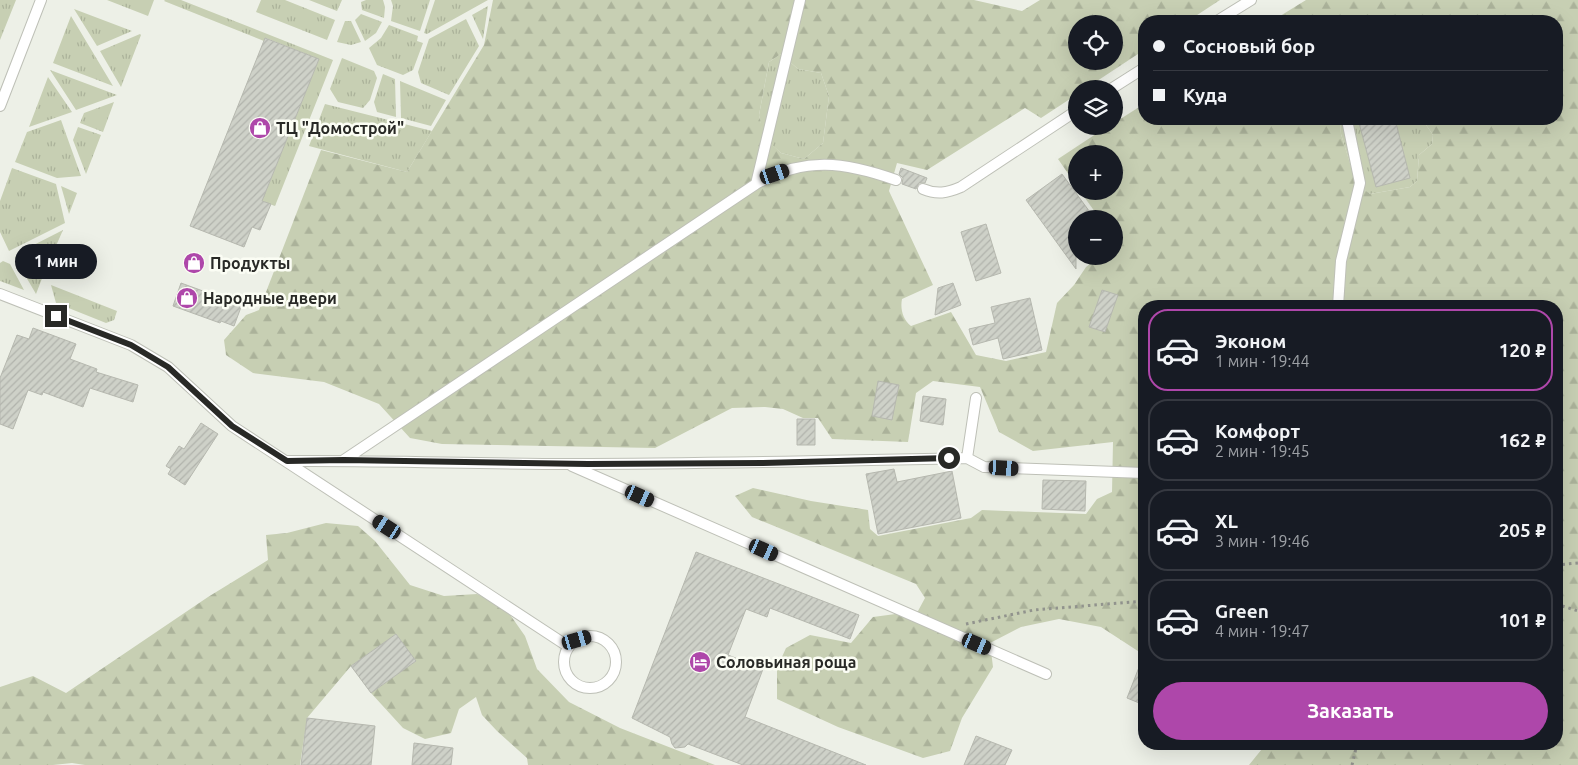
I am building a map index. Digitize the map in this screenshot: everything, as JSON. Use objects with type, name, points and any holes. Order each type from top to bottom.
[{"type":"lane","points":[[0,106],[41,0]]},
{"type":"lane","points":[[756,184],[800,0]]},
{"type":"lane","points":[[1227,15],[1251,0]]},
{"type":"lane","points":[[1123,81],[1138,72]]},
{"type":"lane","points":[[922,189],[932,193],[945,194],[961,187],[1068,116]]},
{"type":"lane","points":[[1338,300],[1341,261],[1360,183],[1348,125]]},
{"type":"lane","points":[[344,460],[756,184],[775,174],[811,165],[847,166],[872,171],[896,180]]},
{"type":"lane","points":[[0,294],[131,345],[168,367],[232,426],[569,647]]},
{"type":"lane","points":[[967,458],[976,398]]},
{"type":"lane","points":[[287,461],[344,460],[568,464],[763,463],[967,458],[984,467],[1138,472]]},
{"type":"lane","points":[[568,464],[1046,674]]},
{"type":"lane","points":[[590,636],[604,640],[613,650],[616,658],[614,672],[606,682],[593,688],[573,682],[566,672],[564,660],[569,647],[577,640],[590,636]]},
{"type":"path","points":[[1563,564],[1578,563]]},
{"type":"path","points":[[942,629],[1034,610],[1138,601]]},
{"type":"path","points":[[1563,606],[1578,611]]},
{"type":"path","points":[[1352,765],[1356,750]]},
{"type":"green space","points":[[0,0],[16,0],[0,40]]},
{"type":"green space","points":[[107,0],[154,0],[148,16]]},
{"type":"green space","points":[[165,0],[181,0],[333,60],[275,206],[262,201],[319,59],[266,38],[264,41]]},
{"type":"green space","points":[[261,0],[285,0],[335,20],[327,40],[256,12]]},
{"type":"green space","points":[[309,0],[342,0],[337,11]]},
{"type":"green space","points":[[366,0],[383,0],[385,7],[384,18],[362,10],[361,2]]},
{"type":"green space","points":[[391,0],[430,0],[420,31],[391,21],[393,6]]},
{"type":"green space","points":[[435,0],[488,0],[427,34],[424,33]]},
{"type":"green space","points":[[493,0],[974,0],[1022,11],[1040,0],[1220,0],[1197,15],[1138,15],[1138,54],[1123,64],[1123,15],[1068,15],[1068,70],[1114,70],[1099,80],[1068,80],[1068,100],[1041,118],[1025,108],[927,170],[897,163],[889,191],[933,285],[902,299],[904,317],[911,326],[951,312],[976,355],[1006,361],[1046,352],[1057,303],[1074,285],[1086,267],[1089,265],[1123,265],[1123,210],[1094,210],[1086,200],[1123,200],[1123,145],[1079,145],[1094,135],[1123,135],[1123,117],[1138,108],[1138,125],[1340,125],[1341,134],[1356,183],[1370,194],[1410,187],[1417,181],[1419,155],[1432,144],[1433,135],[1426,125],[1563,125],[1563,15],[1282,15],[1306,0],[1578,0],[1578,765],[1249,765],[1261,750],[1563,750],[1563,300],[1138,300],[1138,651],[1101,627],[1059,619],[1021,627],[990,643],[993,667],[962,718],[950,751],[923,758],[838,727],[777,699],[777,668],[786,648],[810,635],[851,643],[873,617],[918,611],[925,598],[916,584],[752,517],[735,496],[753,488],[811,501],[868,510],[870,529],[878,536],[971,518],[982,510],[1086,514],[1097,499],[1112,492],[1113,442],[1033,451],[999,432],[980,387],[933,381],[916,393],[908,442],[832,439],[818,418],[803,418],[783,409],[765,407],[732,408],[655,448],[442,444],[410,438],[379,404],[324,382],[253,373],[226,355],[224,340],[246,315],[259,310],[321,150],[407,172],[484,45]],"holes":[[[781,54],[798,69],[821,73],[829,96],[823,143],[804,159],[781,153],[764,137],[759,115],[769,62]]]},
{"type":"green space","points":[[488,6],[483,39],[472,15]]},
{"type":"green space","points":[[74,9],[132,31],[97,46]]},
{"type":"green space","points":[[361,14],[382,22],[376,33],[365,41],[355,20]]},
{"type":"green space","points":[[71,16],[113,86],[53,63]]},
{"type":"green space","points":[[466,19],[479,46],[449,95],[421,83],[418,72],[429,39]]},
{"type":"green space","points":[[345,21],[351,21],[361,42],[351,45],[337,42]]},
{"type":"green space","points":[[389,25],[418,36],[417,41],[423,43],[413,70],[403,75],[377,65],[369,48],[381,38]]},
{"type":"green space","points":[[141,35],[121,87],[100,51]]},
{"type":"green space","points":[[781,54],[798,69],[821,73],[829,96],[823,143],[804,159],[781,153],[763,137],[759,115],[769,62]]},
{"type":"green space","points":[[342,58],[374,71],[377,78],[370,100],[363,108],[338,102],[330,89]]},
{"type":"green space","points":[[50,70],[117,95],[76,110]]},
{"type":"green space","points":[[383,74],[395,79],[396,117],[377,112],[374,102]]},
{"type":"green space","points":[[48,77],[72,112],[29,127]]},
{"type":"green space","points":[[400,81],[446,100],[431,126],[401,118]]},
{"type":"green space","points":[[114,102],[103,132],[80,123],[84,113]]},
{"type":"green space","points":[[325,104],[432,131],[407,172],[309,146]]},
{"type":"green space","points":[[61,120],[81,176],[57,178],[15,162],[27,132]]},
{"type":"green space","points":[[1340,125],[1426,125],[1433,135],[1432,144],[1419,155],[1417,181],[1410,187],[1370,194],[1356,184],[1341,134]]},
{"type":"green space","points":[[78,127],[101,135],[86,174],[73,140]]},
{"type":"green space","points":[[1068,152],[1068,173],[1058,159]]},
{"type":"green space","points":[[12,168],[56,184],[65,223],[9,251],[0,232],[0,201]]},
{"type":"green space","points":[[61,186],[77,193],[69,214]]},
{"type":"green space","points":[[63,230],[48,264],[18,253]]},
{"type":"green space","points":[[16,256],[46,268],[36,294],[15,258]]},
{"type":"green space","points":[[3,261],[10,264],[24,290],[0,281],[0,263]]},
{"type":"green space","points":[[51,285],[117,311],[114,320],[106,323],[56,303]]},
{"type":"green space","points":[[326,523],[358,526],[375,541],[410,585],[444,596],[477,594],[504,606],[525,636],[537,669],[569,702],[620,728],[715,765],[528,765],[527,758],[482,715],[476,697],[459,709],[451,733],[425,739],[403,728],[371,693],[416,661],[396,634],[351,666],[307,718],[300,765],[85,765],[72,763],[0,765],[0,687],[33,676],[66,693],[208,597],[268,560],[266,535],[287,533]]},
{"type":"building","name":"ТЦ \"Домострой\"","points":[[265,38],[319,59],[262,201],[271,204],[260,230],[252,227],[244,247],[190,226]]},
{"type":"building","points":[[1360,125],[1397,125],[1410,178],[1376,187]]},
{"type":"building","points":[[901,168],[927,178],[925,183],[919,183],[916,189],[902,184],[903,178],[899,174]]},
{"type":"building","points":[[1062,174],[1068,182],[1068,200],[1081,200],[1088,210],[1068,210],[1068,258],[1026,200]]},
{"type":"building","points":[[986,224],[1001,273],[976,281],[961,232]]},
{"type":"building","points":[[181,283],[225,299],[227,293],[244,299],[234,326],[221,321],[220,323],[173,306]]},
{"type":"building","points":[[953,283],[961,305],[935,315],[938,288]]},
{"type":"building","points":[[1102,290],[1118,295],[1105,332],[1089,327]]},
{"type":"building","points":[[1030,298],[1042,350],[1003,359],[998,338],[973,345],[969,329],[995,323],[991,307]]},
{"type":"building","points":[[33,328],[76,344],[70,359],[97,369],[96,372],[138,385],[133,402],[90,388],[83,407],[43,392],[42,395],[28,390],[13,429],[0,424],[0,378],[17,335],[29,339]]},
{"type":"building","points":[[878,381],[899,385],[892,420],[872,416]]},
{"type":"building","points":[[923,396],[946,399],[943,425],[920,421]]},
{"type":"building","points":[[797,419],[815,419],[815,445],[797,445]]},
{"type":"building","points":[[201,423],[218,434],[185,485],[168,474],[171,469],[166,466],[179,446],[184,449]]},
{"type":"building","points":[[894,469],[897,482],[952,471],[961,518],[878,534],[866,474]]},
{"type":"building","points":[[1043,480],[1086,481],[1085,511],[1042,509]]},
{"type":"building","name":"Соловьиная роща","points":[[696,552],[859,615],[850,639],[770,608],[767,617],[746,609],[728,655],[763,669],[745,717],[866,765],[743,765],[688,744],[685,747],[675,748],[670,737],[632,718]]},
{"type":"building","points":[[396,634],[416,661],[371,693],[351,666]]},
{"type":"building","points":[[1138,670],[1138,703],[1127,698]]},
{"type":"building","points":[[307,718],[375,726],[371,765],[301,765]]},
{"type":"building","points":[[976,736],[1012,750],[1005,765],[964,765]]},
{"type":"building","points":[[414,743],[453,748],[451,765],[412,765]]},
{"type":"place","name":"ТЦ \"Домострой\"","points":[[260,128]]},
{"type":"place","name":"Продукты","points":[[194,263]]},
{"type":"place","name":"Народные двери","points":[[187,298]]},
{"type":"place","name":"Соловьиная роща","points":[[700,662]]},
{"type":"route","points":[[56,316],[131,345],[168,367],[232,426],[287,461],[344,460],[588,464],[763,463],[949,458]]}]
